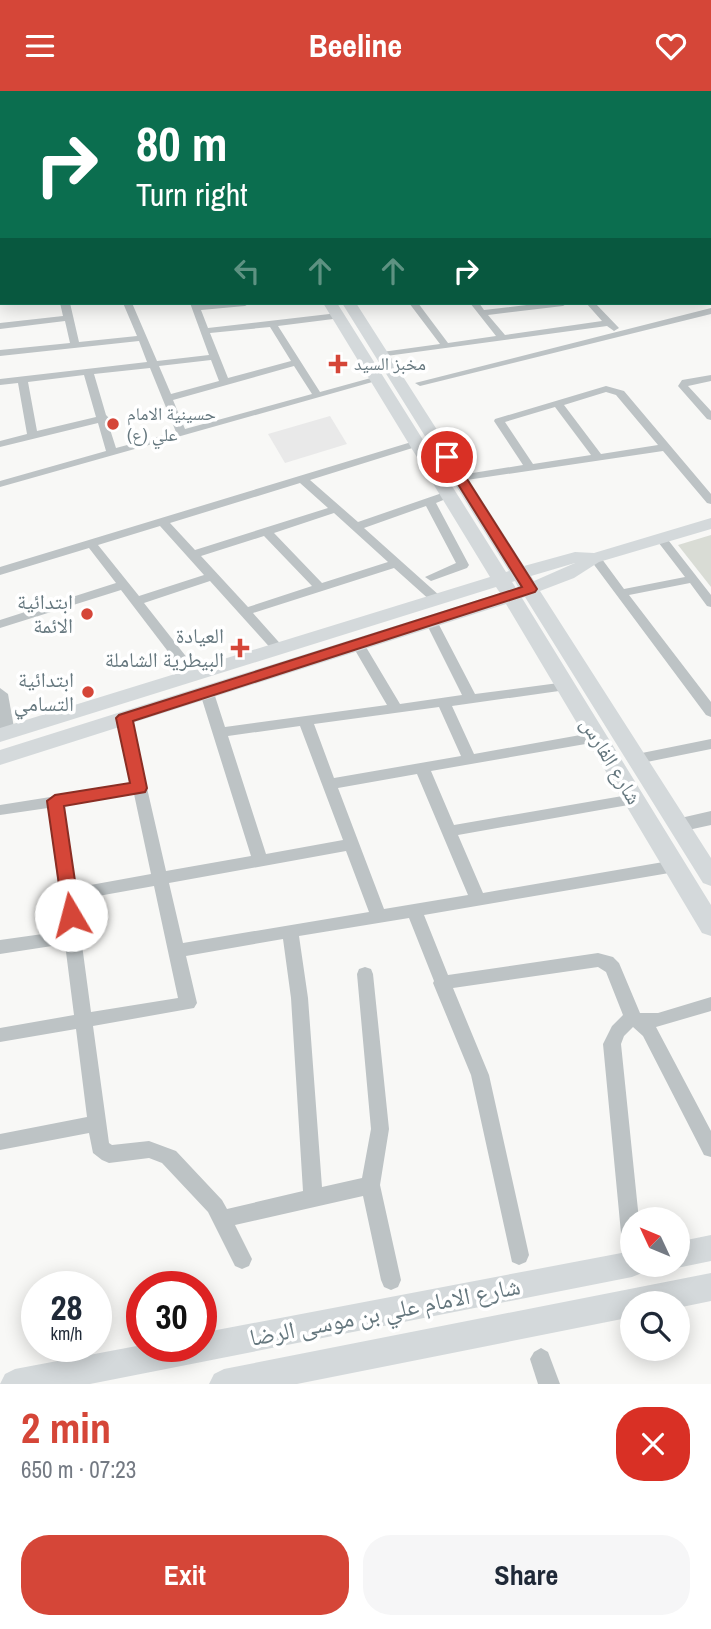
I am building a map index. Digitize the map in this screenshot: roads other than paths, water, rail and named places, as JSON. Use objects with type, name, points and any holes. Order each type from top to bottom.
[{"type":"main road","points":[[350,305],[495,532],[518,595]]},
{"type":"main road","points":[[334,309],[489,560],[518,595]]},
{"type":"main road","points":[[0,758],[518,595],[585,566],[595,558],[711,523]]},
{"type":"main road","points":[[474,534],[484,539],[493,537],[495,532]]},
{"type":"main road","points":[[472,589],[488,575],[489,560]]},
{"type":"main road","points":[[3,734],[472,589],[518,595]]},
{"type":"main road","name":"شارع الفارس","points":[[518,595],[548,618],[711,877]]},
{"type":"main road","name":"شارع الفارس","points":[[518,595],[566,686],[711,926]]},
{"type":"main road","points":[[690,1252],[711,1248]]},
{"type":"main road","name":"شارع الامام علي بن موسى الرضا","points":[[15,1384],[620,1266]]},
{"type":"main road","name":"شارع الامام علي بن موسى الرضا","points":[[224,1384],[711,1287]]},
{"type":"street","points":[[66,305],[75,345]]},
{"type":"street","points":[[129,305],[182,433]]},
{"type":"street","points":[[195,305],[224,382]]},
{"type":"street","points":[[415,305],[446,346]]},
{"type":"street","points":[[476,305],[502,338]]},
{"type":"street","points":[[482,313],[547,305]]},
{"type":"street","points":[[592,305],[620,334]]},
{"type":"street","points":[[205,331],[272,323],[334,309]]},
{"type":"street","points":[[420,383],[711,311]]},
{"type":"street","points":[[0,326],[69,319]]},
{"type":"street","points":[[272,323],[318,396]]},
{"type":"street","points":[[382,355],[610,323]]},
{"type":"street","points":[[0,353],[142,338]]},
{"type":"street","points":[[0,381],[215,358]]},
{"type":"street","points":[[167,398],[297,362]]},
{"type":"street","points":[[88,372],[104,418],[112,453]]},
{"type":"street","points":[[710,415],[683,386],[687,382],[711,378]]},
{"type":"street","points":[[22,379],[33,436]]},
{"type":"street","points":[[0,484],[378,379]]},
{"type":"street","points":[[530,467],[499,421],[606,389],[614,390],[620,393],[711,501]]},
{"type":"street","points":[[557,403],[598,457]]},
{"type":"street","points":[[0,444],[104,418]]},
{"type":"street","points":[[0,571],[418,443]]},
{"type":"street","points":[[460,478],[666,447]]},
{"type":"street","points":[[302,478],[436,599]]},
{"type":"street","points":[[356,527],[449,494]]},
{"type":"street","points":[[429,502],[463,565],[431,577]]},
{"type":"street","points":[[192,555],[336,509]]},
{"type":"street","points":[[162,521],[279,649]]},
{"type":"street","points":[[266,531],[320,588]]},
{"type":"street","points":[[661,538],[711,603]]},
{"type":"street","points":[[91,543],[194,676]]},
{"type":"street","points":[[595,558],[711,712]]},
{"type":"street","points":[[245,612],[396,563]]},
{"type":"street","points":[[136,601],[212,576]]},
{"type":"street","points":[[621,593],[692,579]]},
{"type":"street","points":[[0,624],[123,585]]},
{"type":"street","points":[[431,621],[471,699]]},
{"type":"street","points":[[358,645],[396,709]]},
{"type":"street","points":[[220,731],[566,686]]},
{"type":"street","points":[[207,693],[260,860]]},
{"type":"street","points":[[0,694],[3,734]]},
{"type":"street","points":[[443,702],[470,760]]},
{"type":"street","points":[[0,1035],[188,1003],[124,718]]},
{"type":"street","points":[[305,720],[379,917]]},
{"type":"street","points":[[329,783],[597,737]]},
{"type":"street","points":[[637,759],[711,744]]},
{"type":"street","points":[[422,768],[478,900]]},
{"type":"street","points":[[0,810],[139,788]]},
{"type":"street","points":[[449,831],[634,799]]},
{"type":"street","points":[[55,801],[100,1147],[114,1155],[149,1150],[163,1153],[205,1193],[223,1219],[242,1259]]},
{"type":"street","points":[[679,825],[711,818]]},
{"type":"street","points":[[68,895],[352,844]]},
{"type":"street","points":[[176,951],[675,866]]},
{"type":"street","points":[[414,911],[480,1075],[519,1255]]},
{"type":"street","points":[[290,932],[301,1003],[305,1123],[313,1196]]},
{"type":"street","points":[[0,947],[74,936]]},
{"type":"street","points":[[441,983],[603,960],[613,968],[634,1018],[651,1034],[711,1149]]},
{"type":"street","points":[[365,974],[380,1129],[370,1185],[391,1280]]},
{"type":"street","points":[[628,1207],[610,1051],[618,1031],[634,1018],[658,1020],[711,1004]]},
{"type":"street","points":[[0,1142],[96,1123]]},
{"type":"street","points":[[223,1219],[313,1196],[370,1185]]},
{"type":"street","points":[[541,1359],[549,1384]]},
{"type":"place","name":"مخبز السيد","points":[[338,364]]},
{"type":"place","name":"حسينية الامام علي (ع)","points":[[113,424]]},
{"type":"place","name":"ابتدائية الائمة","points":[[87,614]]},
{"type":"place","name":"العيادة البيطرية الشاملة","points":[[240,648]]},
{"type":"place","name":"ابتدائية التسامي","points":[[88,692]]}]
